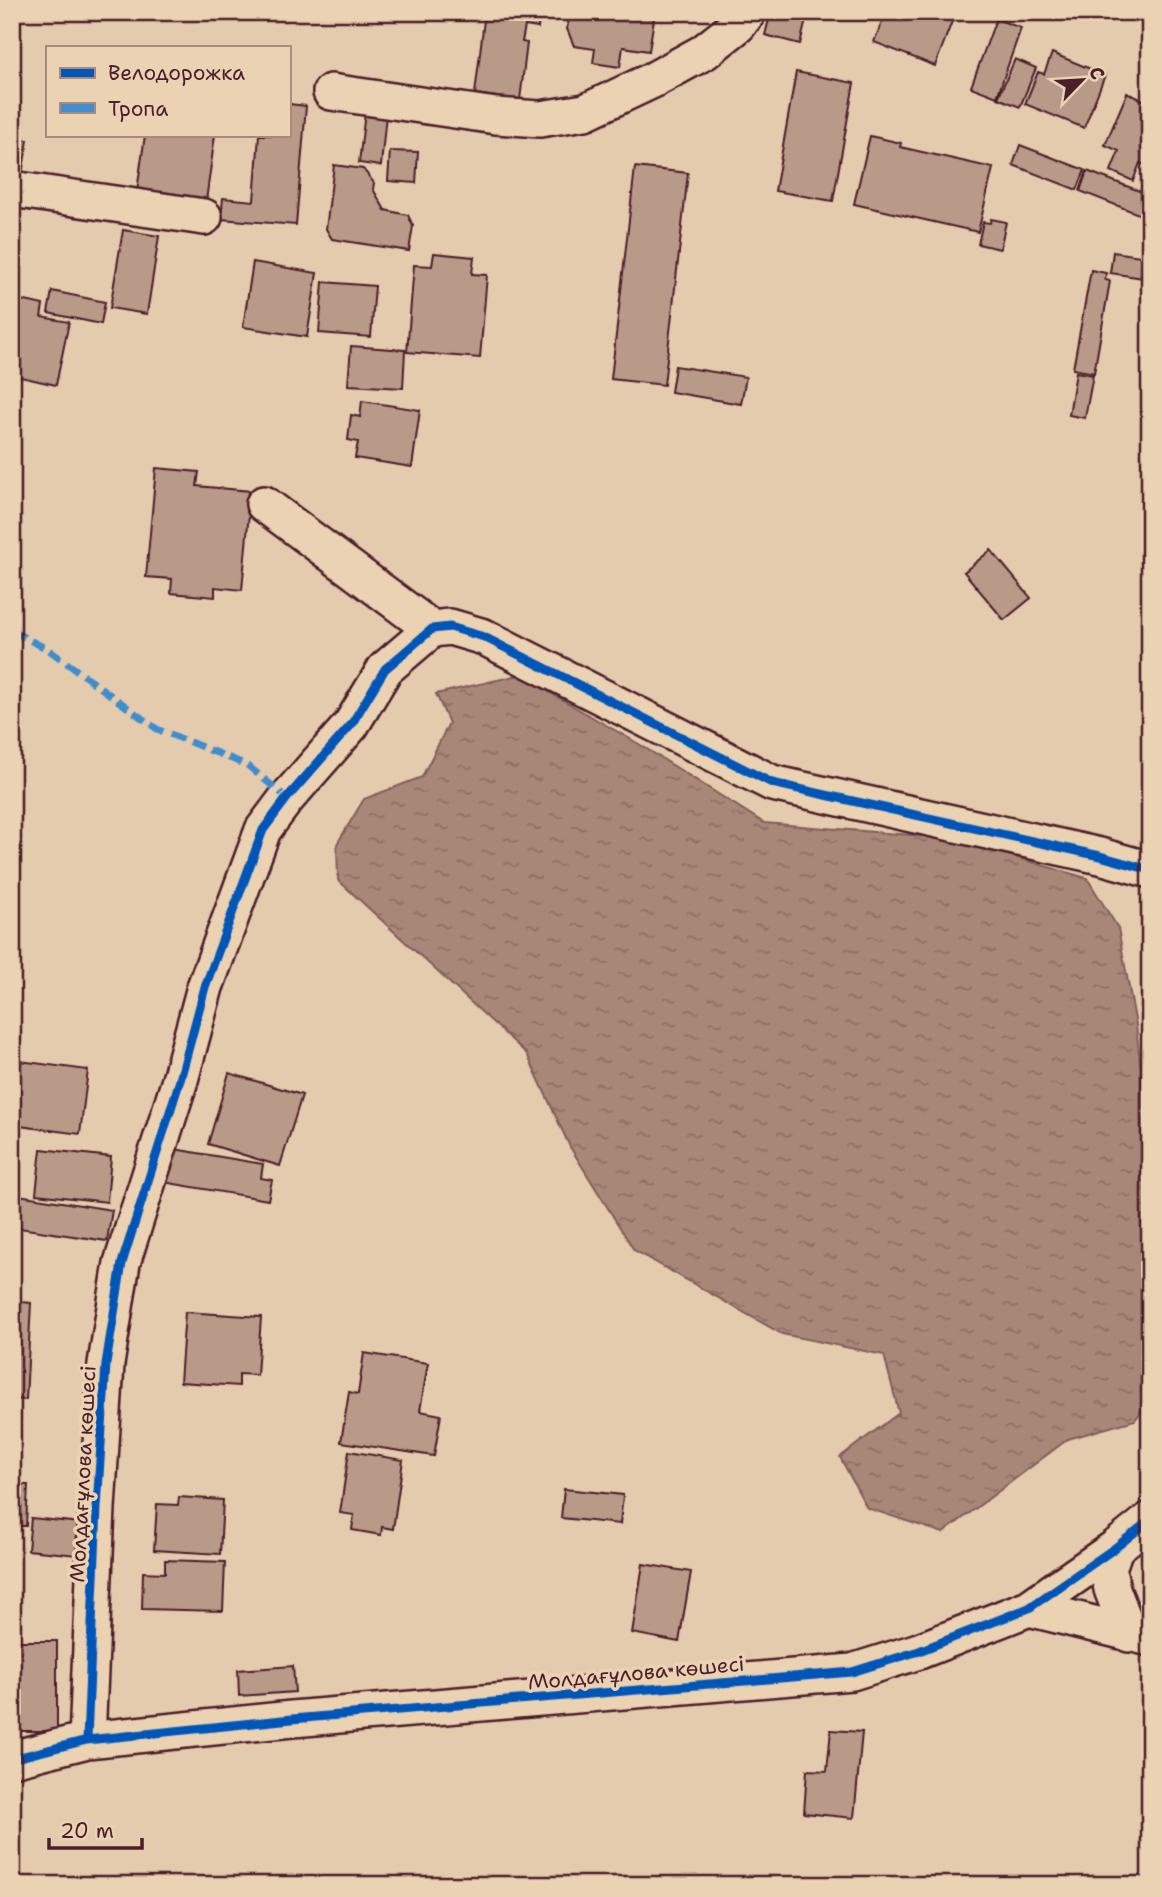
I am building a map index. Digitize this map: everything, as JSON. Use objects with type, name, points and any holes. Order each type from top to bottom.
[{"type":"street","points":[[331,92],[496,116],[540,119],[584,112],[653,80],[704,52],[738,25],[748,12]]},
{"type":"street","points":[[12,189],[204,217]]},
{"type":"street","points":[[264,503],[432,629],[450,627],[484,636],[772,783],[1100,856],[1150,870]]},
{"type":"street","name":"Молдағұлова көшесі","points":[[87,1740],[106,1364],[122,1263],[152,1174],[205,987],[263,830],[287,798],[351,725],[385,669],[432,629]]},
{"type":"street","name":"Молдағұлова көшесі","points":[[12,1759],[87,1740],[292,1719],[852,1672],[919,1651],[1028,1608],[1115,1548],[1150,1520]]},
{"type":"street","points":[[1115,1548],[1108,1569],[1112,1589],[1139,1636]]},
{"type":"street","points":[[1028,1608],[1139,1636]]},
{"type":"water","points":[[519,675],[639,744],[764,823],[948,838],[1087,878],[1118,928],[1136,1025],[1150,1150],[1150,1400],[1135,1420],[1068,1439],[943,1533],[867,1508],[840,1457],[899,1413],[884,1355],[782,1334],[634,1250],[570,1147],[527,1054],[338,880],[337,844],[364,799],[422,777],[449,723],[436,694]]},
{"type":"building","points":[[485,12],[540,12],[538,28],[525,26],[522,42],[527,43],[520,100],[475,94]]},
{"type":"building","points":[[570,12],[655,12],[649,51],[623,47],[620,67],[593,63],[595,49],[574,46],[567,29]]},
{"type":"building","points":[[771,12],[808,12],[800,44],[765,35]]},
{"type":"building","points":[[886,12],[944,12],[954,16],[935,66],[874,42]]},
{"type":"building","points":[[996,19],[1021,28],[997,97],[971,87]]},
{"type":"building","points":[[1052,53],[1105,75],[1084,128],[1025,104],[1038,72],[1044,74]]},
{"type":"building","points":[[1015,59],[1036,68],[1020,107],[998,98]]},
{"type":"building","points":[[796,72],[854,83],[833,201],[775,191]]},
{"type":"building","points":[[1127,93],[1150,103],[1150,167],[1140,163],[1133,181],[1111,171],[1119,151],[1105,145]]},
{"type":"building","points":[[290,104],[306,106],[296,225],[221,219],[223,198],[254,201],[259,136],[290,136]]},
{"type":"building","points":[[365,112],[386,114],[381,166],[359,163]]},
{"type":"building","points":[[145,136],[215,136],[206,201],[137,191]]},
{"type":"building","points":[[870,136],[901,143],[900,147],[993,168],[978,232],[854,204]]},
{"type":"building","points":[[12,137],[28,140],[21,180],[12,179]]},
{"type":"building","points":[[1020,145],[1085,170],[1077,190],[1013,165]]},
{"type":"building","points":[[390,151],[418,152],[416,183],[388,181]]},
{"type":"building","points":[[334,165],[363,169],[374,183],[373,189],[385,210],[408,215],[413,226],[409,251],[332,239],[326,229]]},
{"type":"building","points":[[635,167],[688,173],[664,385],[611,379]]},
{"type":"building","points":[[1087,171],[1150,195],[1150,228],[1146,227],[1149,218],[1080,191]]},
{"type":"building","points":[[991,219],[1006,222],[1000,249],[978,244],[983,222],[990,223]]},
{"type":"building","points":[[123,230],[159,236],[147,314],[110,308]]},
{"type":"building","points":[[1113,252],[1150,260],[1150,279],[1110,273]]},
{"type":"building","points":[[434,253],[474,257],[472,274],[487,275],[480,358],[407,352],[414,265],[432,266]]},
{"type":"building","points":[[253,262],[317,273],[307,337],[243,327]]},
{"type":"building","points":[[1091,270],[1106,273],[1105,280],[1110,281],[1094,373],[1073,369]]},
{"type":"building","points":[[323,282],[375,286],[371,337],[319,333]]},
{"type":"building","points":[[52,291],[105,302],[101,324],[48,313]]},
{"type":"building","points":[[21,300],[43,305],[41,317],[69,322],[56,385],[12,375],[12,341]]},
{"type":"building","points":[[351,346],[405,350],[403,388],[348,385]]},
{"type":"building","points":[[675,366],[746,377],[741,404],[671,392]]},
{"type":"building","points":[[1076,372],[1093,375],[1085,418],[1069,415]]},
{"type":"building","points":[[362,401],[420,410],[412,467],[355,458],[358,442],[348,440],[351,415],[360,417]]},
{"type":"building","points":[[156,468],[199,472],[197,486],[251,491],[242,590],[215,587],[215,597],[171,593],[172,579],[146,577]]},
{"type":"building","points":[[991,550],[1031,598],[1004,620],[964,572]]},
{"type":"building","points":[[12,1060],[88,1070],[80,1134],[12,1125]]},
{"type":"building","points":[[229,1073],[302,1095],[280,1166],[208,1144]]},
{"type":"building","points":[[168,1148],[263,1164],[261,1178],[272,1180],[268,1200],[163,1182]]},
{"type":"building","points":[[41,1149],[111,1157],[107,1202],[36,1194]]},
{"type":"building","points":[[12,1194],[112,1210],[107,1241],[13,1227],[12,1231]]},
{"type":"building","points":[[12,1301],[31,1303],[26,1400],[12,1399]]},
{"type":"building","points":[[185,1312],[261,1317],[257,1375],[239,1374],[239,1386],[180,1382]]},
{"type":"building","points":[[364,1353],[428,1363],[420,1411],[441,1415],[434,1456],[341,1442],[349,1392],[358,1394]]},
{"type":"building","points":[[349,1451],[403,1460],[393,1529],[382,1527],[381,1535],[352,1530],[354,1515],[340,1513]]},
{"type":"building","points":[[12,1485],[28,1485],[26,1526],[12,1526]]},
{"type":"building","points":[[564,1489],[623,1495],[620,1524],[561,1518]]},
{"type":"building","points":[[179,1497],[223,1500],[220,1554],[154,1550],[157,1504],[178,1505]]},
{"type":"building","points":[[31,1518],[81,1523],[77,1555],[28,1550]]},
{"type":"building","points":[[165,1560],[225,1562],[223,1611],[142,1609],[143,1572],[165,1573]]},
{"type":"building","points":[[643,1564],[691,1572],[679,1642],[632,1633]]},
{"type":"building","points":[[18,1641],[57,1641],[57,1731],[12,1731],[12,1653],[18,1653]]},
{"type":"building","points":[[293,1666],[295,1692],[239,1696],[238,1670]]},
{"type":"building","points":[[831,1730],[862,1732],[854,1818],[804,1813],[807,1770],[827,1771]]},
{"type":"marked path","points":[[12,631],[49,650],[157,729],[247,765],[287,798]]},
{"type":"cycle path","points":[[87,1740],[106,1364],[122,1263],[180,1080],[205,987],[263,830],[287,798],[351,725],[385,669],[432,629],[450,627],[484,637],[772,783],[1100,856],[1150,870]]},
{"type":"cycle path","points":[[12,1759],[87,1740],[292,1719],[852,1672],[919,1651],[1029,1608],[1150,1520]]}]
